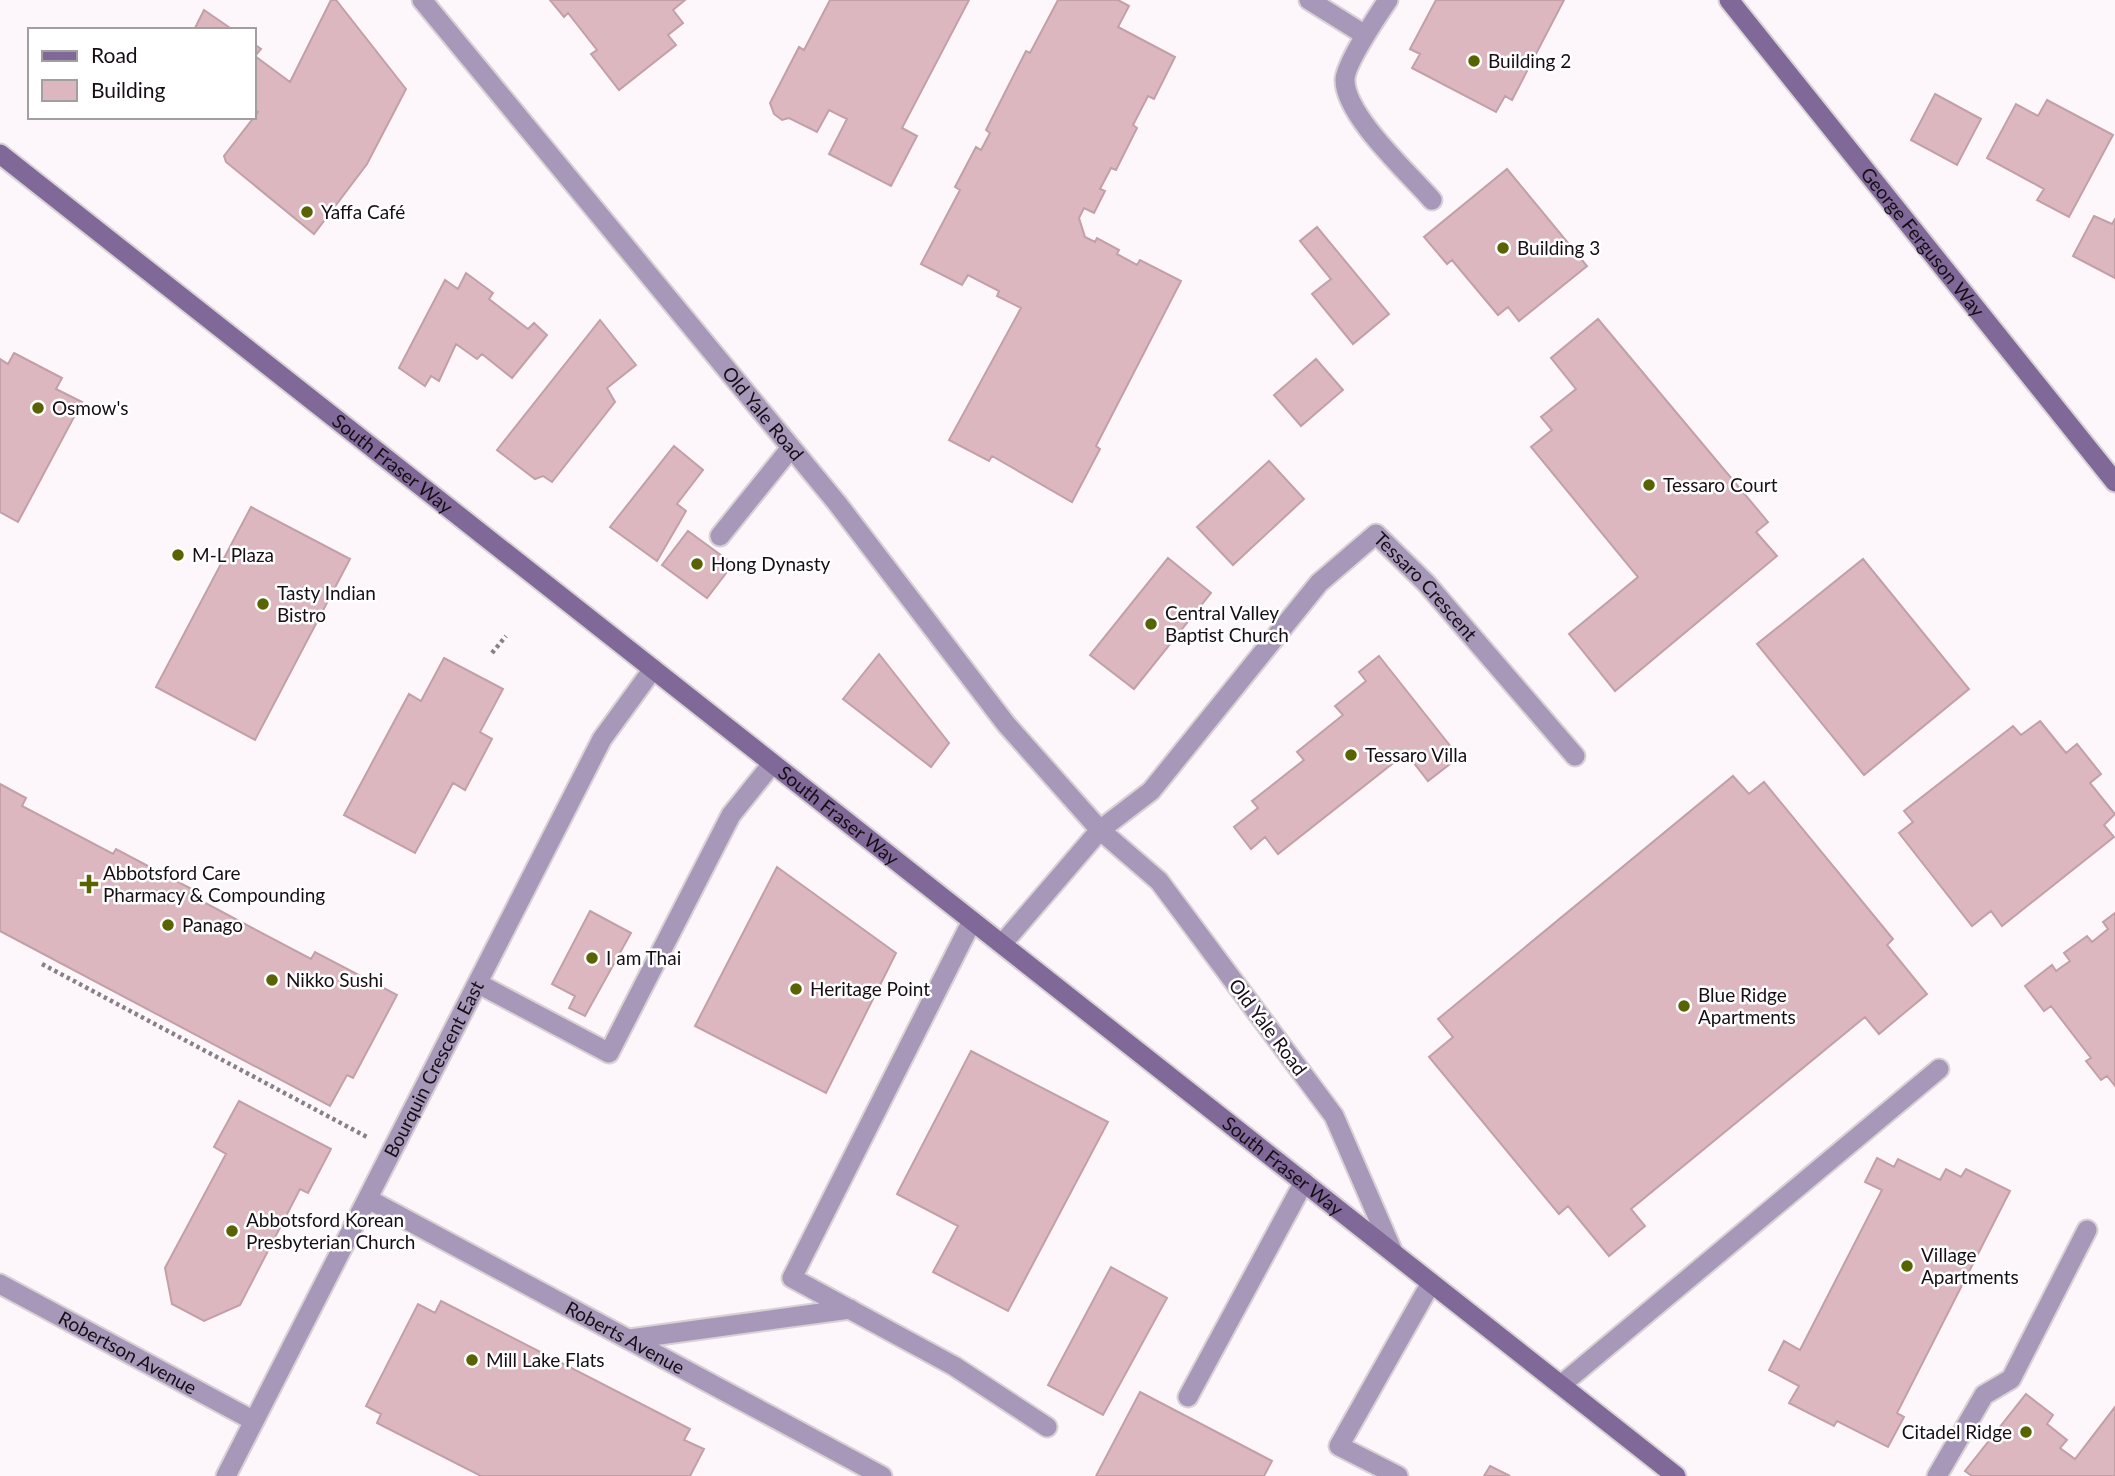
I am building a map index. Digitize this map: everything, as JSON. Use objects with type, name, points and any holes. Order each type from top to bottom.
[{"type":"main road","name":"George Ferguson Way","points":[[1729,0],[2115,482]]},
{"type":"main road","name":"South Fraser Way","points":[[0,154],[1676,1476]]},
{"type":"street","name":"Old Yale Road","points":[[422,0],[837,503],[1006,724],[1100,830],[1159,881],[1334,1116],[1393,1252]]},
{"type":"street","points":[[1309,0],[1365,35]]},
{"type":"street","points":[[1388,0],[1365,35],[1345,79],[1353,109],[1432,200]]},
{"type":"street","points":[[720,536],[790,449]]},
{"type":"street","name":"Tessaro Crescent","points":[[1100,830],[1152,791],[1319,583],[1376,534],[1426,583],[1575,756]]},
{"type":"street","name":"Bourquin Crescent East","points":[[226,1476],[607,731],[653,669]]},
{"type":"street","points":[[479,984],[609,1053],[731,815],[772,764]]},
{"type":"street","points":[[1003,943],[1100,830]]},
{"type":"street","points":[[972,921],[792,1278],[954,1366],[1047,1427]]},
{"type":"street","points":[[1561,1385],[1939,1069]]},
{"type":"street","points":[[1188,1397],[1304,1182]]},
{"type":"street","name":"Roberts Avenue","points":[[368,1199],[882,1476]]},
{"type":"street","points":[[1937,1476],[1984,1395],[2011,1379],[2087,1230]]},
{"type":"street","points":[[1398,1476],[1339,1446],[1431,1283]]},
{"type":"street","name":"Robertson Avenue","points":[[0,1284],[254,1421]]},
{"type":"street","points":[[630,1339],[850,1309]]},
{"type":"path","points":[[492,653],[506,636]]},
{"type":"path","points":[[42,964],[393,1151]]},
{"type":"building","points":[[331,0],[336,0],[406,89],[367,164],[314,234],[226,162],[224,156],[253,119],[256,119],[256,57],[290,82]]},
{"type":"building","points":[[550,0],[685,0],[673,10],[683,23],[668,35],[676,45],[619,90],[591,54],[597,50],[568,13],[564,17]]},
{"type":"building","points":[[830,0],[969,0],[902,128],[917,136],[891,186],[829,154],[847,119],[829,110],[817,132],[789,118],[782,120],[774,114],[770,103],[799,47],[804,50]]},
{"type":"building","points":[[1058,0],[1118,0],[1129,6],[1118,27],[1175,57],[1154,99],[1148,96],[1133,125],[1137,128],[1116,170],[1111,168],[1100,189],[1105,191],[1094,213],[1084,208],[1079,218],[1085,237],[1095,242],[1097,238],[1119,250],[1117,254],[1137,265],[1140,260],[1181,281],[1096,446],[1100,449],[1072,502],[992,456],[989,461],[949,440],[1021,308],[997,296],[999,291],[968,275],[962,285],[921,264],[960,190],[955,187],[976,147],[981,150],[990,133],[986,130],[1026,51],[1030,53]]},
{"type":"building","name":"Building 2","points":[[1436,0],[1564,0],[1512,100],[1505,96],[1496,112],[1412,68],[1420,54],[1410,49]]},
{"type":"building","points":[[204,10],[230,28],[195,28]]},
{"type":"building","points":[[1935,94],[1981,119],[1957,165],[1911,140]]},
{"type":"building","points":[[2047,100],[2113,135],[2069,217],[2037,200],[2044,189],[1987,158],[2016,104],[2038,116]]},
{"type":"building","name":"Building 3","points":[[1507,169],[1587,266],[1519,321],[1508,307],[1498,315],[1452,260],[1447,264],[1424,237]]},
{"type":"building","points":[[2094,216],[2112,224],[2115,219],[2115,278],[2073,256]]},
{"type":"building","points":[[1317,227],[1389,314],[1353,344],[1312,294],[1331,279],[1300,241]]},
{"type":"building","points":[[466,273],[493,293],[489,299],[528,329],[534,323],[547,335],[512,378],[482,354],[477,359],[456,344],[439,381],[431,376],[425,386],[399,368],[445,280],[458,289]]},
{"type":"building","name":"Tessaro Court","points":[[1598,319],[1768,522],[1756,532],[1777,556],[1615,691],[1569,634],[1638,577],[1531,447],[1552,430],[1541,417],[1576,389],[1551,358]]},
{"type":"building","points":[[600,320],[636,365],[607,388],[615,402],[552,482],[543,476],[535,479],[497,450]]},
{"type":"building","points":[[14,353],[62,378],[56,389],[82,402],[18,522],[0,512],[0,359],[8,364]]},
{"type":"building","points":[[1316,359],[1343,390],[1301,426],[1274,395]]},
{"type":"building","points":[[674,446],[703,470],[677,504],[686,511],[657,561],[610,527]]},
{"type":"building","points":[[1269,461],[1304,499],[1233,565],[1197,527]]},
{"type":"building","name":"Tasty Indian Bistro","points":[[251,507],[350,559],[255,740],[156,687]]},
{"type":"building","name":"Hong Dynasty","points":[[688,531],[733,564],[707,598],[662,565]]},
{"type":"building","name":"Central Valley Baptist Church","points":[[1168,558],[1211,593],[1134,689],[1090,655]]},
{"type":"building","points":[[1863,559],[1969,689],[1864,775],[1757,644]]},
{"type":"building","points":[[879,654],[949,743],[931,767],[843,699]]},
{"type":"building","name":"Tessaro Villa","points":[[1379,656],[1459,757],[1428,781],[1406,753],[1278,854],[1265,837],[1251,849],[1234,827],[1258,808],[1252,801],[1304,760],[1297,752],[1343,715],[1335,706],[1366,681],[1359,672]]},
{"type":"building","points":[[444,658],[503,689],[480,732],[492,739],[465,790],[453,783],[415,853],[344,815],[409,694],[421,701]]},
{"type":"building","points":[[2040,721],[2066,753],[2077,744],[2101,774],[2090,783],[2115,814],[2104,825],[2114,837],[2002,926],[1991,911],[1972,926],[1899,833],[1913,822],[1904,811],[2013,726],[2021,735]]},
{"type":"building","name":"Blue Ridge Apartments","points":[[1733,776],[1749,794],[1764,782],[1893,939],[1887,945],[1927,994],[1879,1034],[1865,1017],[1631,1209],[1645,1226],[1609,1256],[1568,1206],[1559,1214],[1429,1057],[1453,1037],[1438,1019]]},
{"type":"building","points":[[0,784],[26,798],[22,806],[113,854],[116,849],[199,893],[196,898],[311,959],[315,952],[397,995],[353,1078],[347,1075],[330,1106],[0,931]]},
{"type":"building","name":"Heritage Point","points":[[777,867],[896,953],[826,1093],[695,1026]]},
{"type":"building","name":"I am Thai","points":[[590,911],[631,933],[585,1016],[569,1008],[575,996],[552,984]]},
{"type":"building","points":[[2115,913],[2115,1086],[2107,1076],[2101,1080],[2086,1061],[2091,1058],[2051,1006],[2044,1011],[2025,986],[2052,965],[2056,971],[2070,961],[2064,953],[2087,936],[2092,942],[2108,929],[2103,922]]},
{"type":"building","points":[[971,1051],[1108,1122],[1008,1311],[933,1272],[958,1226],[897,1194]]},
{"type":"building","name":"Abbotsford Korean Presbyterian Church","points":[[239,1101],[331,1149],[308,1193],[300,1189],[240,1305],[204,1321],[172,1304],[165,1268],[226,1154],[214,1147]]},
{"type":"building","name":"Village Apartments","points":[[1877,1158],[1894,1167],[1898,1159],[1940,1180],[1946,1169],[1961,1177],[1966,1169],[2010,1191],[1897,1413],[1904,1417],[1888,1447],[1837,1421],[1834,1426],[1789,1403],[1799,1386],[1769,1370],[1784,1341],[1800,1350],[1882,1190],[1865,1182]]},
{"type":"building","points":[[1111,1267],[1167,1298],[1103,1415],[1048,1385]]},
{"type":"building","name":"Mill Lake Flats","points":[[441,1301],[690,1429],[684,1440],[704,1449],[690,1476],[481,1476],[377,1423],[381,1414],[366,1406],[418,1304],[435,1313]]},
{"type":"building","points":[[1140,1392],[1272,1461],[1264,1476],[1096,1476]]},
{"type":"building","name":"Citadel Ridge","points":[[2026,1394],[2053,1415],[2047,1424],[2067,1440],[2060,1448],[2075,1459],[2115,1407],[2115,1476],[1972,1476],[1965,1471]]},
{"type":"building","points":[[1490,1466],[1510,1476],[1484,1476]]},
{"type":"place","name":"Building 2","points":[[1474,61]]},
{"type":"place","name":"Yaffa Café","points":[[307,212]]},
{"type":"place","name":"Building 3","points":[[1503,248]]},
{"type":"place","name":"Osmow's","points":[[38,408]]},
{"type":"place","name":"Tessaro Court","points":[[1649,485]]},
{"type":"place","name":"M-L Plaza","points":[[178,555]]},
{"type":"place","name":"Hong Dynasty","points":[[697,564]]},
{"type":"place","name":"Tasty Indian Bistro","points":[[263,604]]},
{"type":"place","name":"Central Valley Baptist Church","points":[[1151,624]]},
{"type":"place","name":"Tessaro Villa","points":[[1351,755]]},
{"type":"place","name":"Abbotsford Care Pharmacy & Compounding","points":[[89,884]]},
{"type":"place","name":"Panago","points":[[168,925]]},
{"type":"place","name":"I am Thai","points":[[592,958]]},
{"type":"place","name":"Nikko Sushi","points":[[272,980]]},
{"type":"place","name":"Heritage Point","points":[[796,989]]},
{"type":"place","name":"Blue Ridge Apartments","points":[[1684,1006]]},
{"type":"place","name":"Abbotsford Korean Presbyterian Church","points":[[232,1231]]},
{"type":"place","name":"Village Apartments","points":[[1907,1266]]},
{"type":"place","name":"Mill Lake Flats","points":[[472,1360]]},
{"type":"place","name":"Citadel Ridge","points":[[2026,1432]]}]
